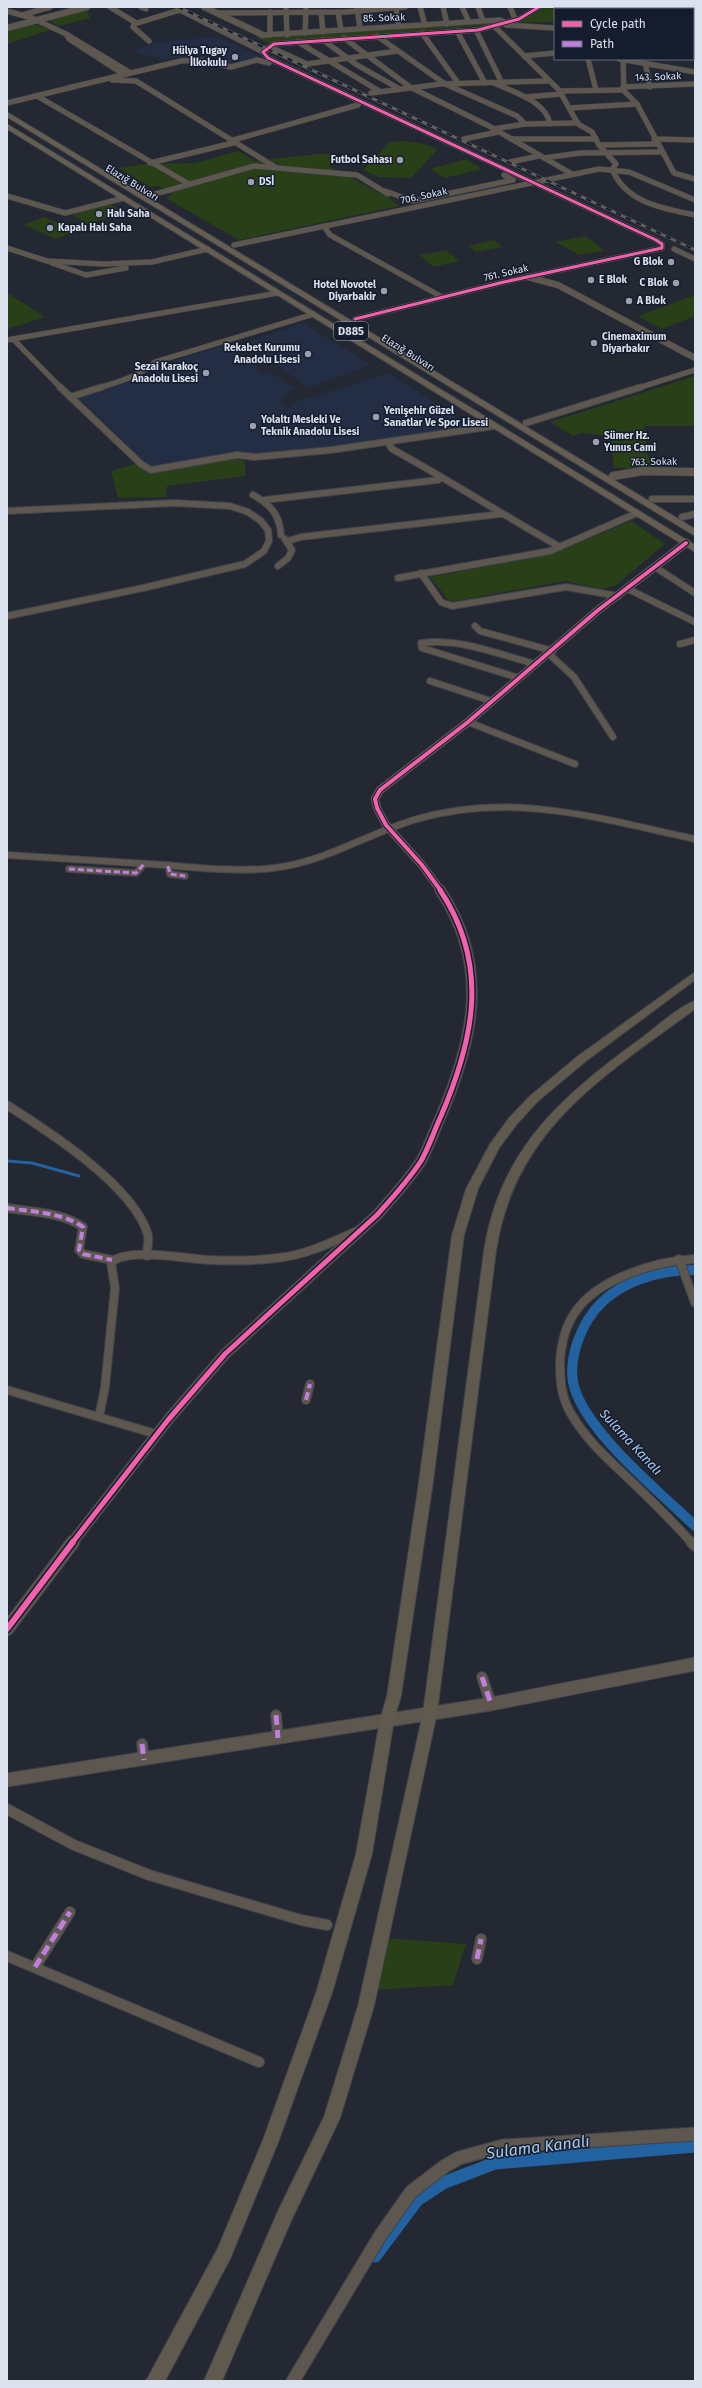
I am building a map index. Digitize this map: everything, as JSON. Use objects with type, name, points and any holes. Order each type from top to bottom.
[{"type":"highway","points":[[7,108],[695,525]]},
{"type":"highway","name":"Elazığ Bulvarı","points":[[7,114],[695,533]]},
{"type":"highway","name":"Elazığ Bulvarı","points":[[7,120],[691,542]]},
{"type":"highway","points":[[7,126],[637,513],[691,542],[695,549]]},
{"type":"main road","points":[[155,2381],[224,2254],[271,2140],[324,1993],[364,1854],[387,1720],[395,1688],[426,1482],[458,1235],[465,1208],[480,1172],[512,1122],[528,1105],[555,1078],[695,975]]},
{"type":"main road","points":[[213,2381],[285,2215],[332,2118],[366,2006],[430,1713],[485,1288],[494,1230],[503,1200],[529,1149],[556,1113],[614,1064],[695,1004]]},
{"type":"street","points":[[7,10],[14,7]]},
{"type":"street","points":[[22,15],[50,7]]},
{"type":"street","points":[[7,28],[77,7]]},
{"type":"street","points":[[7,25],[87,7]]},
{"type":"street","points":[[110,7],[136,23]]},
{"type":"street","points":[[204,7],[263,36]]},
{"type":"street","points":[[240,7],[240,13]]},
{"type":"street","points":[[217,13],[240,13],[261,10],[270,12],[286,9],[338,12],[357,9],[406,7]]},
{"type":"street","points":[[420,7],[425,26]]},
{"type":"street","points":[[443,7],[447,24]]},
{"type":"street","points":[[462,7],[469,22]]},
{"type":"street","points":[[478,7],[483,21]]},
{"type":"street","points":[[510,7],[510,21]]},
{"type":"street","points":[[263,52],[274,44],[476,30],[496,26],[510,21],[534,11],[539,7]]},
{"type":"street","points":[[396,8],[399,27]]},
{"type":"street","points":[[286,9],[287,35]]},
{"type":"street","points":[[305,9],[305,33]]},
{"type":"street","points":[[357,9],[360,28]]},
{"type":"street","points":[[7,10],[34,19],[66,34],[129,72]]},
{"type":"street","points":[[149,41],[133,27],[136,23],[180,10],[242,40],[263,52],[268,58],[533,182]]},
{"type":"street","points":[[270,12],[270,35]]},
{"type":"street","points":[[321,12],[323,32]]},
{"type":"street","points":[[338,12],[341,30]]},
{"type":"street","name":"85. Sokak","points":[[263,36],[360,28],[425,26],[500,20],[510,21]]},
{"type":"street","points":[[496,26],[533,25],[554,28]]},
{"type":"street","points":[[496,26],[561,93],[578,123],[592,132],[599,145],[608,153],[616,164],[612,169],[614,180],[632,196],[648,203],[695,215]]},
{"type":"street","points":[[476,30],[502,82]]},
{"type":"street","points":[[457,31],[485,82]]},
{"type":"street","points":[[422,33],[458,83]]},
{"type":"street","points":[[66,34],[69,39],[122,74]]},
{"type":"street","points":[[377,36],[445,84],[517,116],[525,124]]},
{"type":"street","points":[[344,38],[410,87],[496,130],[572,174]]},
{"type":"street","points":[[323,40],[349,59],[398,88]]},
{"type":"street","points":[[298,42],[379,91]]},
{"type":"street","points":[[270,47],[307,64],[397,51]]},
{"type":"street","points":[[524,56],[554,53]]},
{"type":"street","points":[[7,103],[129,72],[181,61],[199,60],[231,67],[254,60],[262,60],[513,180],[413,201],[385,191]]},
{"type":"street","points":[[588,60],[596,90]]},
{"type":"street","points":[[620,60],[623,88],[637,104],[654,139],[674,173],[695,179]]},
{"type":"street","points":[[626,60],[695,72]]},
{"type":"street","points":[[661,66],[666,60]]},
{"type":"street","points":[[648,64],[646,67],[650,87]]},
{"type":"street","points":[[68,88],[119,79],[136,81],[231,142],[274,167]]},
{"type":"street","points":[[371,93],[398,88],[458,83],[548,81]]},
{"type":"street","points":[[493,83],[542,107],[550,120],[550,124]]},
{"type":"street","name":"143. Sokak","points":[[522,97],[596,90],[693,84]]},
{"type":"street","points":[[37,96],[150,163],[189,184]]},
{"type":"street","points":[[570,108],[637,104]]},
{"type":"street","points":[[150,163],[231,142],[358,105]]},
{"type":"street","points":[[464,139],[525,124],[578,123]]},
{"type":"street","points":[[510,139],[596,138]]},
{"type":"street","points":[[654,139],[695,140]]},
{"type":"street","points":[[599,145],[657,144]]},
{"type":"street","points":[[510,162],[568,154],[662,152]]},
{"type":"street","points":[[152,195],[254,166],[274,167],[341,172],[357,175],[385,191],[408,209]]},
{"type":"street","name":"706. Sokak","points":[[234,245],[572,174],[612,169],[643,177],[695,200]]},
{"type":"street","name":"761. Sokak","points":[[355,318],[528,277],[662,248],[662,244],[656,240],[533,182]]},
{"type":"street","points":[[7,196],[65,213],[124,198]]},
{"type":"street","points":[[324,226],[330,235],[442,297]]},
{"type":"street","points":[[7,248],[80,274],[93,275],[208,249]]},
{"type":"street","points":[[674,249],[695,259]]},
{"type":"street","points":[[47,261],[104,264],[152,262]]},
{"type":"street","points":[[546,273],[695,351]]},
{"type":"street","points":[[528,277],[558,285],[695,358]]},
{"type":"street","points":[[7,340],[278,292]]},
{"type":"street","points":[[70,397],[134,377],[144,372],[155,362],[314,314]]},
{"type":"street","points":[[13,339],[70,397],[141,464],[151,470],[237,455],[270,456],[388,442],[494,426]]},
{"type":"street","points":[[526,423],[695,370]]},
{"type":"street","points":[[388,442],[392,449],[451,481],[501,514],[560,547]]},
{"type":"street","name":"763. Sokak","points":[[613,476],[643,471],[695,472]]},
{"type":"street","points":[[264,500],[438,480]]},
{"type":"street","points":[[253,494],[264,500],[282,523],[281,535]]},
{"type":"street","points":[[652,499],[695,499]]},
{"type":"street","points":[[7,511],[201,504],[230,506],[248,512],[261,521],[268,534],[269,541],[264,551],[245,564],[143,588],[7,616]]},
{"type":"street","points":[[398,578],[550,551],[637,513]]},
{"type":"street","points":[[288,541],[301,537],[501,514]]},
{"type":"street","points":[[682,518],[695,514]]},
{"type":"street","points":[[268,534],[281,535],[288,541],[292,550],[288,558],[278,566]]},
{"type":"street","points":[[7,1629],[156,1434],[226,1354],[361,1229],[400,1187],[430,1145],[468,1049],[472,996],[466,944],[459,924],[424,867],[389,828],[375,809],[375,799],[380,790],[468,722],[597,611],[691,542]]},
{"type":"street","points":[[655,567],[695,593]]},
{"type":"street","points":[[421,573],[441,602],[452,606],[566,587],[618,596]]},
{"type":"street","points":[[628,589],[695,622]]},
{"type":"street","points":[[474,626],[480,631],[551,652],[580,684],[613,737]]},
{"type":"street","points":[[680,644],[695,640]]},
{"type":"street","points":[[519,678],[422,648],[421,643],[432,642],[458,644],[535,664]]},
{"type":"street","points":[[430,681],[491,701]]},
{"type":"street","points":[[468,722],[574,764]]},
{"type":"street","points":[[7,854],[212,868],[291,865],[348,848],[389,828],[441,813],[500,806],[527,806],[553,809],[695,838]]},
{"type":"street","points":[[69,869],[136,873],[144,864]]},
{"type":"street","points":[[168,866],[170,874],[185,876]]},
{"type":"street","points":[[7,1105],[62,1140],[119,1190],[136,1213],[148,1235],[147,1256]]},
{"type":"street","points":[[7,1208],[51,1215],[79,1224],[82,1227],[83,1233],[79,1250],[83,1254],[112,1260],[120,1256],[147,1256],[205,1260],[290,1256],[310,1252],[361,1229]]},
{"type":"street","points":[[695,1259],[651,1266],[625,1276],[585,1299],[574,1313],[565,1333],[562,1343],[560,1380],[562,1394],[568,1409],[592,1443],[695,1546]]},
{"type":"street","points":[[99,1417],[106,1387],[106,1352],[115,1288],[111,1262],[112,1260]]},
{"type":"street","points":[[680,1262],[683,1274],[695,1303]]},
{"type":"street","points":[[306,1400],[310,1384]]},
{"type":"street","points":[[7,1390],[156,1434]]},
{"type":"street","points":[[7,1780],[144,1760],[491,1704],[695,1664]]},
{"type":"street","points":[[482,1677],[491,1704]]},
{"type":"street","points":[[276,1715],[278,1738]]},
{"type":"street","points":[[142,1744],[144,1760]]},
{"type":"street","points":[[7,1809],[74,1845],[149,1875],[301,1920],[328,1925]]},
{"type":"street","points":[[35,1967],[70,1912]]},
{"type":"street","points":[[477,1959],[481,1939]]},
{"type":"street","points":[[7,1956],[259,2062]]},
{"type":"street","points":[[293,2381],[385,2230],[411,2192],[445,2166],[459,2158],[503,2146],[695,2134]]},
{"type":"shaded area","points":[[219,37],[260,57],[230,66],[211,57],[170,58],[165,60],[132,51],[156,42]]},
{"type":"shaded area","name":"Rekabet Kurumu Anadolu Lisesi","points":[[302,323],[372,365],[308,388],[247,342]]},
{"type":"shaded area","points":[[226,345],[257,366],[261,375],[270,372],[294,388],[280,401],[288,409],[298,401],[389,373],[470,426],[337,447],[253,455],[236,452],[151,468],[79,397],[150,375],[156,366]]},
{"type":"green space","points":[[542,7],[576,7],[554,8],[554,22],[515,22],[538,12]]},
{"type":"green space","points":[[87,10],[90,18],[59,26],[48,20]]},
{"type":"green space","points":[[486,23],[490,25],[268,43],[255,37]]},
{"type":"green space","points":[[35,24],[50,30],[7,44],[7,32]]},
{"type":"green space","name":"Futbol Sahası","points":[[407,141],[428,145],[437,150],[411,178],[379,177],[363,170],[390,142]]},
{"type":"green space","points":[[239,151],[254,161],[317,154],[332,154],[329,166],[389,198],[399,206],[239,240],[166,198],[172,194],[158,186],[150,187],[119,168],[145,164],[194,163]]},
{"type":"green space","points":[[467,159],[482,169],[445,178],[430,169]]},
{"type":"green space","name":"Halı Saha","points":[[110,204],[125,213],[87,224],[72,214]]},
{"type":"green space","name":"Kapalı Halı Saha","points":[[44,217],[76,230],[56,239],[24,225]]},
{"type":"green space","points":[[586,236],[604,251],[579,255],[556,242]]},
{"type":"green space","points":[[494,240],[502,247],[476,252],[468,246]]},
{"type":"green space","points":[[446,250],[459,261],[433,267],[420,255]]},
{"type":"green space","points":[[7,294],[9,294],[45,317],[7,329]]},
{"type":"green space","points":[[695,295],[695,316],[662,329],[638,316]]},
{"type":"green space","points":[[695,376],[695,426],[644,426],[648,457],[652,458],[653,469],[614,468],[610,436],[581,433],[573,436],[550,422]]},
{"type":"green space","points":[[234,459],[245,461],[245,476],[167,486],[166,497],[118,498],[111,471],[135,464],[147,472]]},
{"type":"green space","points":[[631,521],[665,544],[615,586],[601,589],[565,581],[450,602],[430,577],[553,554]]},
{"type":"green space","points":[[385,1938],[466,1944],[453,1985],[376,1990]]},
{"type":"waterway","points":[[7,1161],[32,1163],[79,1176]]},
{"type":"waterway","name":"Sulama Kanalı","points":[[695,1270],[667,1272],[640,1279],[615,1292],[604,1301],[594,1311],[584,1326],[574,1354],[572,1373],[573,1382],[579,1400],[591,1420],[606,1439],[643,1478],[695,1526]]},
{"type":"waterway","name":"Sulama Kanalı","points":[[375,2256],[417,2200],[443,2183],[495,2163],[695,2146]]},
{"type":"railway","points":[[178,7],[695,250]]},
{"type":"marked path","points":[[69,869],[136,873],[140,871],[144,864]]},
{"type":"marked path","points":[[168,866],[170,874],[185,876]]},
{"type":"marked path","points":[[7,1208],[68,1219],[83,1227],[79,1250],[83,1254],[112,1260]]},
{"type":"marked path","points":[[306,1400],[310,1384]]},
{"type":"marked path","points":[[482,1677],[491,1704]]},
{"type":"marked path","points":[[276,1715],[278,1738]]},
{"type":"marked path","points":[[142,1744],[144,1760]]},
{"type":"marked path","points":[[35,1967],[70,1912]]},
{"type":"marked path","points":[[477,1959],[481,1939]]},
{"type":"cycle path","points":[[355,319],[504,282],[662,248],[662,244],[656,240],[268,58],[263,52],[274,44],[478,30],[501,25],[527,16],[539,7]]},
{"type":"cycle path","points":[[7,1629],[113,1488],[196,1386],[249,1330],[327,1262],[377,1215],[400,1190],[424,1156],[430,1143],[460,1069],[468,1042],[472,997],[469,961],[459,926],[443,894],[422,865],[393,834],[381,816],[375,799],[380,790],[468,722],[597,611],[686,543]]},
{"type":"place","name":"Hülya Tugay İlkokulu","points":[[235,57]]},
{"type":"place","name":"Futbol Sahası","points":[[400,160]]},
{"type":"place","name":"DSİ","points":[[251,182]]},
{"type":"place","name":"Halı Saha","points":[[99,214]]},
{"type":"place","name":"Kapalı Halı Saha","points":[[50,228]]},
{"type":"place","name":"G Blok","points":[[671,262]]},
{"type":"place","name":"E Blok","points":[[591,280]]},
{"type":"place","name":"C Blok","points":[[676,283]]},
{"type":"place","name":"Hotel Novotel Diyarbakir","points":[[384,291]]},
{"type":"place","name":"A Blok","points":[[629,301]]},
{"type":"place","name":"Cinemaximum Diyarbakır","points":[[594,343]]},
{"type":"place","name":"Rekabet Kurumu Anadolu Lisesi","points":[[308,354]]},
{"type":"place","name":"Sezai Karakoç Anadolu Lisesi","points":[[206,373]]},
{"type":"place","name":"Yenişehir Güzel Sanatlar Ve Spor Lisesi","points":[[376,417]]},
{"type":"place","name":"Yolaltı Mesleki Ve Teknik Anadolu Lisesi","points":[[253,426]]},
{"type":"place","name":"Sümer Hz. Yunus Cami","points":[[596,442]]}]
